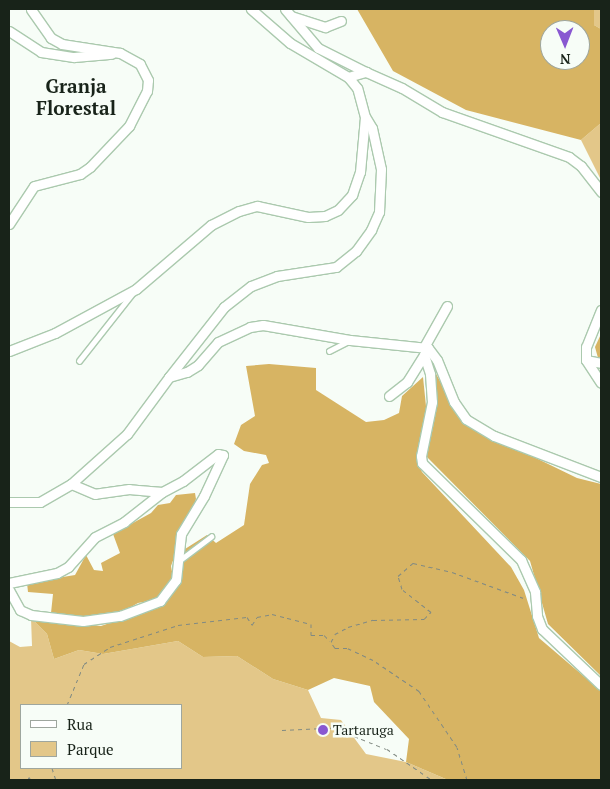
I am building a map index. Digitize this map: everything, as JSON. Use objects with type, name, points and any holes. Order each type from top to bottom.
[{"type":"street","points":[[9,224],[34,186],[80,174],[129,126],[147,91],[148,80],[140,64],[120,53],[62,44],[51,38],[31,9]]},
{"type":"street","points":[[9,351],[55,333],[136,289],[211,225],[238,211],[257,206],[308,217],[338,210],[352,195],[360,172],[365,118],[362,100],[348,77],[290,44],[250,9]]},
{"type":"street","points":[[288,12],[325,27],[341,21]]},
{"type":"street","points":[[288,12],[318,48],[402,88],[442,112],[569,157],[580,166],[601,192]]},
{"type":"street","points":[[9,31],[41,52],[74,57],[120,53]]},
{"type":"street","points":[[348,77],[366,72]]},
{"type":"street","points":[[9,502],[40,502],[71,484],[127,434],[224,307],[251,286],[277,276],[336,267],[361,244],[379,212],[381,169],[372,128],[365,118]]},
{"type":"street","points":[[389,396],[407,382],[448,306]]},
{"type":"street","points":[[601,310],[588,337],[586,360],[601,383]]},
{"type":"street","points":[[169,377],[187,372],[198,365],[218,342],[250,327],[263,325],[350,340],[425,350],[437,360],[454,402],[466,418],[502,439],[601,477]]},
{"type":"street","points":[[425,350],[432,387],[420,456],[422,463],[521,560],[535,592],[537,616],[542,629],[601,685]]},
{"type":"street","points":[[586,360],[601,363]]},
{"type":"street","points":[[9,583],[57,573],[68,567],[95,537],[124,522],[162,492],[183,482],[218,454],[223,455],[204,496],[181,534],[180,560],[171,591],[160,601],[101,621],[30,615],[20,610],[9,590]]},
{"type":"street","points":[[71,484],[95,494],[129,489],[162,492]]},
{"type":"lane","points":[[79,361],[136,289]]},
{"type":"lane","points":[[329,352],[350,340]]},
{"type":"lane","points":[[180,560],[211,537]]},
{"type":"path","points":[[331,642],[335,634],[373,620],[424,619],[431,612],[402,588],[398,576],[413,564],[452,572],[510,596],[529,600],[535,592]]},
{"type":"path","points":[[67,704],[84,664],[110,647],[178,625],[248,617],[252,625],[256,617],[272,614],[311,624],[311,635],[324,635],[335,648],[347,648],[373,660],[419,691],[454,741],[467,780]]},
{"type":"path","points":[[282,730],[346,728],[354,736],[387,749],[432,780]]},
{"type":"green space","points":[[594,9],[601,9],[601,29],[594,25]]},
{"type":"green space","points":[[601,123],[601,180],[581,140]]},
{"type":"green space","points":[[31,618],[47,634],[54,659],[79,650],[103,654],[178,641],[203,657],[237,656],[273,679],[308,690],[321,718],[341,720],[366,754],[406,762],[448,780],[9,780],[9,641],[20,647],[32,646]]},
{"type":"shaded area","points":[[357,9],[594,9],[594,25],[601,29],[601,123],[581,140],[466,110],[393,71]]},
{"type":"shaded area","points":[[601,334],[601,369],[595,347]]},
{"type":"shaded area","points":[[269,364],[316,368],[316,390],[366,422],[384,420],[399,413],[402,396],[423,377],[427,416],[416,459],[422,472],[511,567],[524,590],[539,638],[601,691],[601,780],[448,780],[406,762],[409,739],[374,702],[370,686],[334,678],[308,690],[273,679],[237,656],[203,657],[178,641],[103,654],[79,650],[54,659],[47,634],[31,618],[101,626],[156,607],[170,597],[181,582],[177,568],[185,549],[207,535],[216,543],[244,525],[250,484],[262,465],[269,463],[266,455],[244,451],[234,444],[241,425],[255,416],[246,366]]},
{"type":"shaded area","points":[[434,370],[462,422],[577,478],[601,484],[601,676],[548,624],[530,561],[425,455],[437,401]]},
{"type":"shaded area","points":[[195,493],[196,499],[171,566],[174,583],[154,600],[138,603],[117,615],[75,617],[51,613],[53,594],[28,592],[27,583],[75,575],[86,555],[94,570],[103,571],[101,563],[120,553],[113,534],[151,513],[158,505],[170,503],[176,495]]},
{"type":"place","name":"Tartaruga","points":[[323,730]]},
{"type":"district","name":"Granja Florestal","points":[[76,97]]}]
